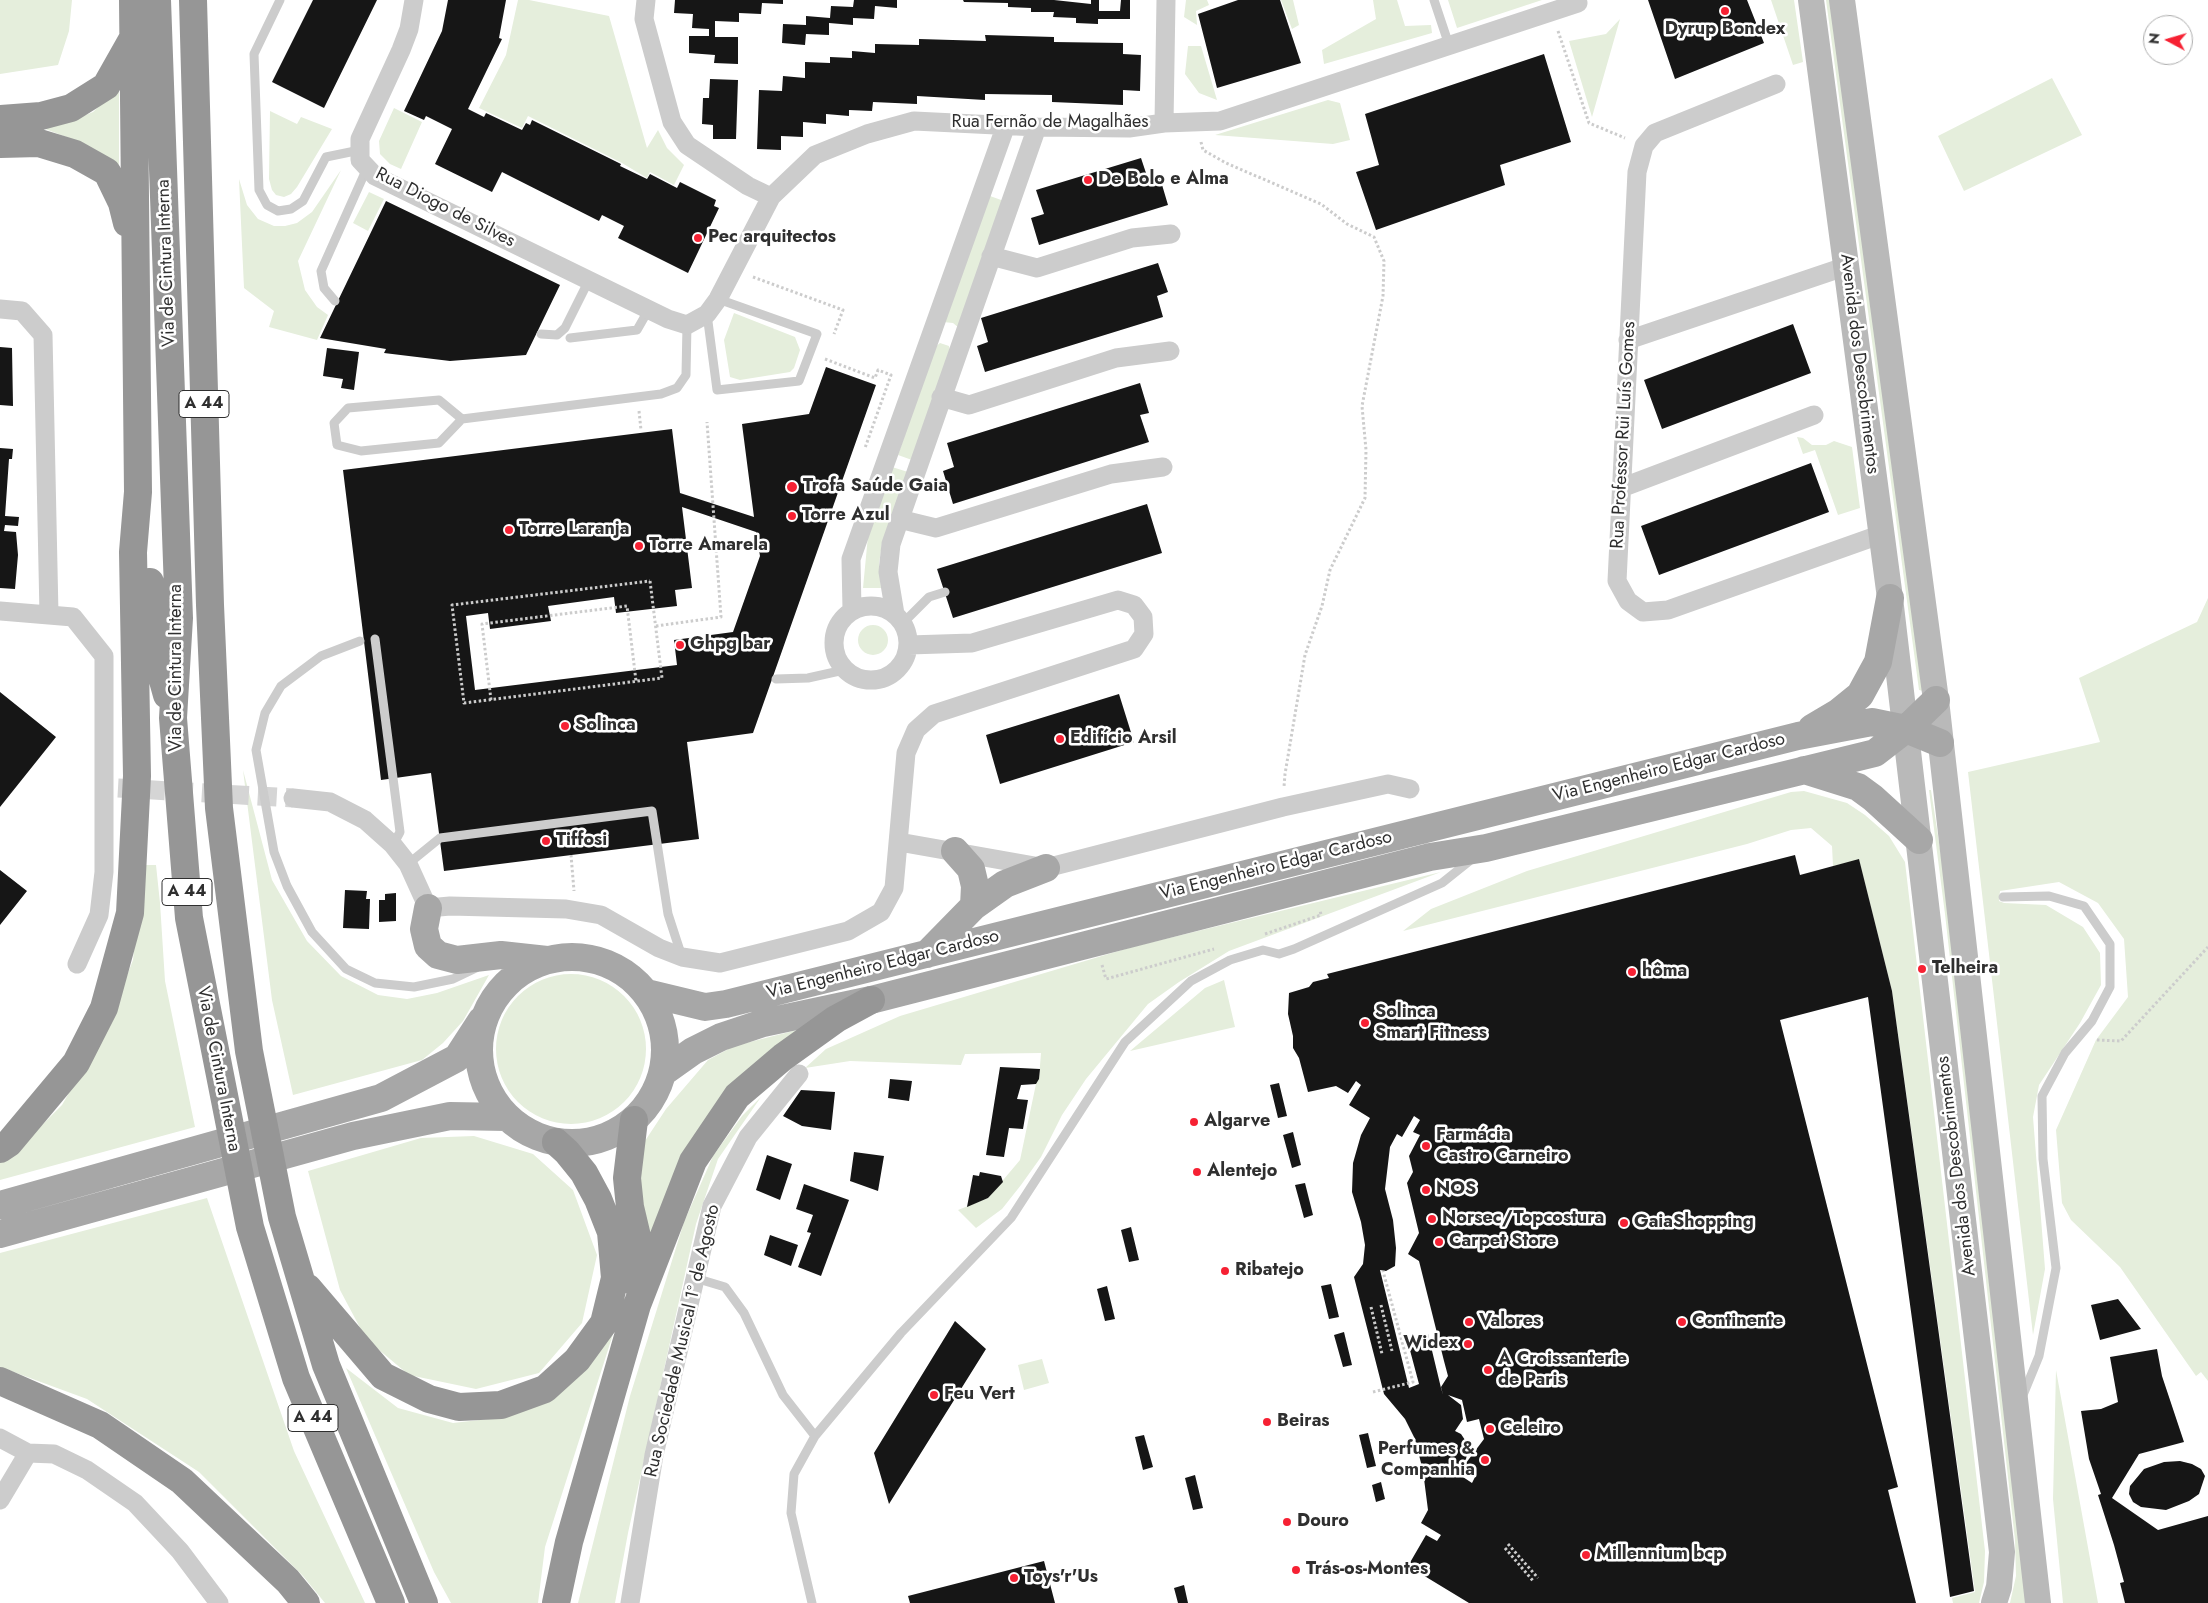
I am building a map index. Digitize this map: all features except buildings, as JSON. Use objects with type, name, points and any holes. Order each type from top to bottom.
[{"type":"highway","points":[[0,1149],[9,1143],[76,1063],[104,1008],[130,913],[138,776],[133,552],[138,492],[134,249],[133,0]]},
{"type":"highway","name":"Via de Cintura Interna","points":[[157,0],[179,618],[173,718],[189,918],[216,1063],[250,1227],[296,1378],[391,1603]]},
{"type":"highway","name":"Via de Cintura Interna","points":[[193,0],[210,595],[219,808],[249,1051],[282,1217],[303,1281],[326,1365],[424,1603]]},
{"type":"highway","points":[[0,119],[41,116],[72,108],[106,86],[133,39]]},
{"type":"highway","points":[[0,144],[39,143],[76,154],[106,172],[122,203],[134,249]]},
{"type":"highway","points":[[138,492],[147,551],[157,659],[173,718]]},
{"type":"highway","points":[[556,1603],[569,1542],[637,1305],[693,1161],[737,1096],[783,1056],[836,1020],[871,1000]]},
{"type":"highway","points":[[634,1120],[627,1178],[639,1245],[637,1305]]},
{"type":"highway","points":[[303,1281],[384,1376],[429,1399],[459,1406],[500,1405],[545,1390],[577,1360],[604,1323],[615,1278],[611,1232],[598,1199],[584,1173],[556,1142]]},
{"type":"highway","points":[[0,1381],[100,1424],[182,1481],[288,1581],[306,1603]]},
{"type":"main road","name":"Avenida dos Descobrimentos","points":[[1811,0],[1890,598],[2002,1552],[1999,1587],[1994,1603]]},
{"type":"main road","name":"Avenida dos Descobrimentos","points":[[1842,0],[1936,700],[2038,1603]]},
{"type":"main road","points":[[1798,736],[1839,712],[1860,695],[1878,662],[1890,598]]},
{"type":"main road","points":[[1936,700],[1906,729],[1940,743]]},
{"type":"main road","name":"Via Engenheiro Edgar Cardoso","points":[[646,994],[705,1007],[726,1004],[1798,736],[1872,722],[1906,729]]},
{"type":"main road","name":"Via Engenheiro Edgar Cardoso","points":[[662,1073],[693,1051],[721,1037],[763,1022],[871,1000],[1420,859],[1486,848],[1802,769],[1875,753],[1906,729]]},
{"type":"main road","points":[[1802,769],[1858,787],[1874,798],[1919,840]]},
{"type":"main road","points":[[955,851],[971,870],[975,886],[974,906]]},
{"type":"main road","points":[[927,954],[974,906],[1005,884],[1046,868]]},
{"type":"main road","points":[[428,908],[424,929],[428,946],[438,955],[457,960],[501,955],[547,960],[574,956],[602,961],[627,974],[646,994],[660,1018],[662,1027],[665,1045],[662,1073],[652,1099],[634,1120],[602,1138],[584,1143],[556,1142],[530,1133],[507,1117],[490,1094],[481,1068],[479,1041],[486,1014]]},
{"type":"main road","points":[[0,1205],[381,1098],[457,1058],[501,990],[522,971],[547,960]]},
{"type":"main road","points":[[0,1234],[353,1136],[450,1116],[507,1117]]},
{"type":"street","name":"Rua Diogo de Silves","points":[[414,0],[409,29],[401,50],[360,139],[360,160],[375,176],[649,309],[686,325]]},
{"type":"street","points":[[646,0],[644,19],[672,122],[677,130],[687,145],[748,186],[771,197]]},
{"type":"street","points":[[1164,123],[1166,0]]},
{"type":"street","name":"Rua Fernão de Magalhães","points":[[713,306],[771,197],[815,156],[866,134],[914,122],[1037,127],[1129,128],[1164,123],[1220,121],[1578,3]]},
{"type":"street","points":[[1644,146],[1655,133],[1776,84]]},
{"type":"street","points":[[852,610],[851,559],[1006,125]]},
{"type":"street","points":[[899,618],[885,608],[873,605],[852,610],[837,627],[834,638],[837,660],[844,670],[854,677],[878,680],[890,676],[899,668],[906,657],[909,645],[908,634],[899,618],[888,572],[890,544],[1037,127]]},
{"type":"street","name":"Rua Professor Rui Luís Gomes","points":[[1644,146],[1637,172],[1617,581],[1628,601],[1643,612],[1668,610],[1882,534]]},
{"type":"street","points":[[991,256],[1037,268],[1132,238],[1171,234]]},
{"type":"street","points":[[1628,340],[1847,266]]},
{"type":"street","points":[[686,325],[713,306]]},
{"type":"street","points":[[0,309],[22,311],[43,335],[49,614]]},
{"type":"street","points":[[932,332],[950,333],[961,342]]},
{"type":"street","points":[[941,397],[968,404],[1116,358],[1170,351]]},
{"type":"street","points":[[1621,488],[1814,415]]},
{"type":"street","points":[[899,519],[936,528],[1111,474],[1163,467]]},
{"type":"street","points":[[293,798],[330,802],[365,820],[392,845],[408,864],[428,908],[450,906],[566,909],[601,915],[659,948],[682,957],[720,964],[848,931],[881,912],[894,888],[906,753],[916,730],[934,714],[1134,648],[1144,634],[1143,617],[1134,605],[1118,600],[972,643],[909,645]]},
{"type":"street","points":[[0,611],[73,617],[104,656],[111,788],[104,872],[99,915],[77,964]]},
{"type":"street","points":[[899,842],[1046,868],[1283,807],[1388,784],[1410,789]]},
{"type":"street","name":"Rua Sociedade Musical 1º de Agosto","points":[[630,1603],[654,1455],[712,1206],[748,1137],[799,1074]]},
{"type":"street","points":[[0,1438],[28,1453],[54,1454],[87,1470],[135,1503],[180,1551],[219,1603]]},
{"type":"street","points":[[0,1500],[28,1453]]},
{"type":"lane","points":[[280,0],[254,54],[259,190],[267,205],[278,211],[291,209],[303,201],[326,157],[360,150]]},
{"type":"lane","points":[[1434,0],[1449,46]]},
{"type":"lane","points":[[335,301],[324,288],[321,271],[367,168]]},
{"type":"lane","points":[[541,334],[556,335],[565,328],[589,280]]},
{"type":"lane","points":[[713,306],[817,334],[799,381],[717,390],[713,306]]},
{"type":"lane","points":[[570,338],[637,330],[649,309]]},
{"type":"lane","points":[[462,419],[438,400],[348,408],[334,424],[337,445],[361,452],[439,443],[462,419],[661,394],[677,388],[686,375],[686,325]]},
{"type":"lane","points":[[899,618],[929,597],[945,592]]},
{"type":"lane","points":[[375,639],[400,832],[392,845]]},
{"type":"lane","points":[[360,641],[322,656],[281,686],[265,713],[256,750],[274,852],[286,886],[312,932],[346,969],[375,983],[414,987],[453,980],[501,955]]},
{"type":"lane","points":[[776,679],[808,678],[844,670]]},
{"type":"lane","points":[[408,864],[440,838],[652,811],[668,914],[682,957]]},
{"type":"lane","points":[[812,1603],[791,1513],[794,1474],[815,1436],[901,1334],[1011,1218],[1125,1042],[1191,981],[1230,960],[1263,950],[1279,954],[1294,949],[1442,883],[1486,848]]},
{"type":"lane","points":[[2003,897],[2049,896],[2084,906],[2110,944],[2110,987],[2092,1021],[2065,1053],[2042,1096],[2043,1158],[2056,1268],[2039,1356],[2017,1409]]},
{"type":"lane","points":[[695,1278],[725,1287],[744,1314],[783,1395],[815,1436]]},
{"type":"path","points":[[1552,12],[1589,123],[1644,146]]},
{"type":"path","points":[[1198,122],[1203,150],[1226,163],[1321,204],[1347,224],[1374,237],[1384,261],[1383,296],[1362,406],[1366,450],[1365,498],[1330,570],[1322,606],[1305,655],[1284,774],[1283,807]]},
{"type":"path","points":[[752,277],[843,310],[834,335]]},
{"type":"path","points":[[827,352],[824,360],[875,378],[878,370],[892,375],[865,448]]},
{"type":"path","points":[[656,626],[721,617],[707,422]]},
{"type":"path","points":[[650,581],[656,626],[662,678],[464,703],[452,606],[650,581]]},
{"type":"path","points":[[491,700],[482,624],[627,606],[636,681]]},
{"type":"path","points":[[571,855],[574,892]]},
{"type":"path","points":[[2096,1040],[2121,1040],[2208,946]]},
{"type":"path","points":[[1373,1392],[1413,1382],[1383,1271]]},
{"type":"path","points":[[1381,1305],[1392,1351]]},
{"type":"path","points":[[1371,1308],[1382,1354]]},
{"type":"path","points":[[1508,1544],[1538,1578]]},
{"type":"path","points":[[1505,1548],[1534,1582]]},
{"type":"green space","points":[[0,0],[72,0],[69,31],[58,65],[0,74]]},
{"type":"green space","points":[[518,0],[529,0],[609,16],[647,148],[658,130],[667,148],[684,165],[674,185],[650,172],[647,178],[622,163],[528,116],[522,128],[479,108],[506,55]]},
{"type":"green space","points":[[1186,0],[1207,0],[1209,5],[1196,11],[1197,25],[1184,17]]},
{"type":"green space","points":[[1281,0],[1293,0],[1299,25],[1292,29]]},
{"type":"green space","points":[[1373,0],[1397,0],[1405,26],[1431,25],[1432,33],[1324,64],[1322,50],[1376,19]]},
{"type":"green space","points":[[1448,0],[1542,0],[1457,28]]},
{"type":"green space","points":[[1771,0],[1794,0],[1803,62],[1793,65]]},
{"type":"green space","points":[[1826,0],[1833,0],[1923,691],[1919,690]]},
{"type":"green space","points":[[1620,19],[1592,117],[1569,41],[1606,34]]},
{"type":"green space","points":[[1188,46],[1201,46],[1217,100],[1199,93],[1185,74]]},
{"type":"green space","points":[[2052,78],[2082,135],[1964,191],[1938,136]]},
{"type":"green space","points":[[119,87],[119,174],[69,138],[40,127],[68,122],[93,112]]},
{"type":"green space","points":[[1328,100],[1340,103],[1350,140],[1333,144],[1215,135]]},
{"type":"green space","points":[[394,108],[422,122],[401,169],[390,164],[380,154],[379,141]]},
{"type":"green space","points":[[270,111],[297,124],[301,117],[332,129],[297,187],[291,194],[284,197],[276,195],[272,190],[269,179]]},
{"type":"green space","points":[[341,170],[298,261],[305,290],[317,307],[328,315],[317,340],[269,327],[274,311],[244,288],[239,179],[247,205],[258,219],[274,226],[285,226],[297,223],[312,212]]},
{"type":"green space","points":[[369,192],[384,199],[368,231],[353,223]]},
{"type":"green space","points":[[990,196],[1004,201],[959,328],[953,323],[943,322]]},
{"type":"green space","points":[[734,313],[795,337],[800,350],[794,368],[790,372],[740,380],[730,377],[724,340]]},
{"type":"green space","points":[[940,343],[949,346],[950,351],[912,460],[898,455],[934,348]]},
{"type":"green space","points":[[1797,437],[1803,438],[1812,445],[1826,445],[1834,441],[1852,447],[1860,508],[1838,515],[1815,450],[1803,454]]},
{"type":"green space","points":[[892,467],[908,472],[882,543],[879,564],[881,588],[863,588],[868,536]]},
{"type":"green space","points":[[2208,598],[2208,1381],[2201,1372],[2196,1376],[2120,1267],[2071,1220],[2062,1203],[2056,1130],[2096,1040],[2128,997],[2124,939],[2098,903],[2059,882],[2000,891],[1999,901],[2004,903],[2046,905],[2083,927],[2100,953],[2101,985],[2080,1023],[2039,1085],[2033,1117],[2045,1269],[2033,1335],[1968,772],[2100,742],[2079,678],[2197,622]]},
{"type":"green space","points":[[873,625],[884,629],[888,640],[884,651],[873,655],[862,651],[858,640],[862,629]]},
{"type":"green space","points":[[243,770],[272,880],[307,941],[341,976],[378,995],[407,999],[437,993],[489,975],[463,1021],[443,1043],[422,1060],[293,1095],[272,1000]]},
{"type":"green space","points":[[1929,790],[1931,790],[1950,914],[2028,1603],[2010,1603],[2016,1576],[2015,1540],[1945,914]]},
{"type":"green space","points":[[1804,791],[1847,803],[1865,815],[1889,836],[1905,862],[1985,1551],[1984,1582],[1979,1603],[1953,1603],[1952,1598],[1975,1592],[1892,991],[1859,860],[1833,866],[1832,846],[1811,828],[1791,830],[1747,844],[1403,931],[1431,909],[1527,871],[1791,792]]},
{"type":"green space","points":[[143,865],[156,865],[165,981],[195,1127],[0,1180],[0,1162],[15,1152],[62,1105],[107,1027],[133,960]]},
{"type":"green space","points":[[1441,872],[1229,951],[1148,1004],[1086,1079],[1062,1115],[1041,1157],[1021,1185],[1002,1209],[976,1228],[958,1210],[988,1198],[1020,1160],[1036,1084],[1039,1078],[1041,1053],[965,1054],[961,1065],[850,1061],[805,1068],[826,1049],[900,1016],[1132,947]]},
{"type":"green space","points":[[571,974],[600,980],[624,996],[640,1020],[646,1049],[640,1078],[624,1102],[600,1118],[571,1124],[542,1118],[518,1102],[502,1078],[496,1049],[502,1020],[518,996],[542,980]]},
{"type":"green space","points":[[1224,980],[1235,1027],[1130,1051],[1205,988]]},
{"type":"green space","points":[[805,1028],[776,1050],[648,1244],[637,1174],[643,1144],[666,1109],[708,1060],[734,1046]]},
{"type":"green space","points":[[761,1097],[718,1159],[696,1224],[628,1533],[615,1603],[578,1603],[630,1396],[684,1222],[713,1156],[742,1116]]},
{"type":"green space","points":[[474,1136],[533,1154],[573,1190],[597,1255],[582,1323],[539,1373],[476,1389],[409,1375],[366,1339],[340,1290],[308,1171],[421,1138]]},
{"type":"green space","points":[[207,1198],[294,1451],[365,1603],[325,1603],[303,1576],[199,1472],[87,1399],[0,1367],[0,1253]]},
{"type":"green space","points":[[622,1306],[545,1547],[538,1603],[451,1603],[434,1572],[346,1368],[398,1408],[453,1423],[506,1417]]},
{"type":"green space","points":[[1042,1359],[1049,1383],[1024,1390],[1018,1365]]},
{"type":"green space","points":[[2056,1370],[2098,1603],[2063,1603],[2053,1499]]},
{"type":"tunnel","points":[[118,788],[293,798]]},
{"type":"place","name":"Dyrup Bondex","points":[[1725,11]]},
{"type":"place","name":"De Bolo e Alma","points":[[1088,180]]},
{"type":"place","name":"Pec arquitectos","points":[[698,238]]},
{"type":"place","name":"Trofa Saúde Gaia","points":[[792,487]]},
{"type":"place","name":"Torre Azul","points":[[792,516]]},
{"type":"place","name":"Torre Laranja","points":[[509,530]]},
{"type":"place","name":"Torre Amarela","points":[[639,546]]},
{"type":"place","name":"Ghpg bar","points":[[680,645]]},
{"type":"place","name":"Solinca","points":[[565,726]]},
{"type":"place","name":"Edifício Arsil","points":[[1060,739]]},
{"type":"place","name":"Tiffosi","points":[[546,841]]},
{"type":"place","name":"Telheira","points":[[1922,969]]},
{"type":"place","name":"hôma","points":[[1632,972]]},
{"type":"place","name":"Solinca Smart Fitness","points":[[1365,1023]]},
{"type":"place","name":"Algarve","points":[[1194,1122]]},
{"type":"place","name":"Farmácia Castro Carneiro","points":[[1426,1146]]},
{"type":"place","name":"Alentejo","points":[[1197,1172]]},
{"type":"place","name":"NOS","points":[[1426,1190]]},
{"type":"place","name":"Norsec/Topcostura","points":[[1432,1219]]},
{"type":"place","name":"GaiaShopping","points":[[1624,1223]]},
{"type":"place","name":"Carpet Store","points":[[1439,1242]]},
{"type":"place","name":"Ribatejo","points":[[1225,1271]]},
{"type":"place","name":"Valores","points":[[1469,1322]]},
{"type":"place","name":"Continente","points":[[1682,1322]]},
{"type":"place","name":"Widex","points":[[1468,1344]]},
{"type":"place","name":"A Croissanterie de Paris","points":[[1488,1370]]},
{"type":"place","name":"Feu Vert","points":[[934,1395]]},
{"type":"place","name":"Beiras","points":[[1267,1422]]},
{"type":"place","name":"Celeiro","points":[[1490,1429]]},
{"type":"place","name":"Perfumes & Companhia","points":[[1485,1460]]},
{"type":"place","name":"Douro","points":[[1287,1522]]},
{"type":"place","name":"Millennium bcp","points":[[1586,1555]]},
{"type":"place","name":"Trás-os-Montes","points":[[1296,1570]]},
{"type":"place","name":"Toys'r'Us","points":[[1014,1578]]}]
